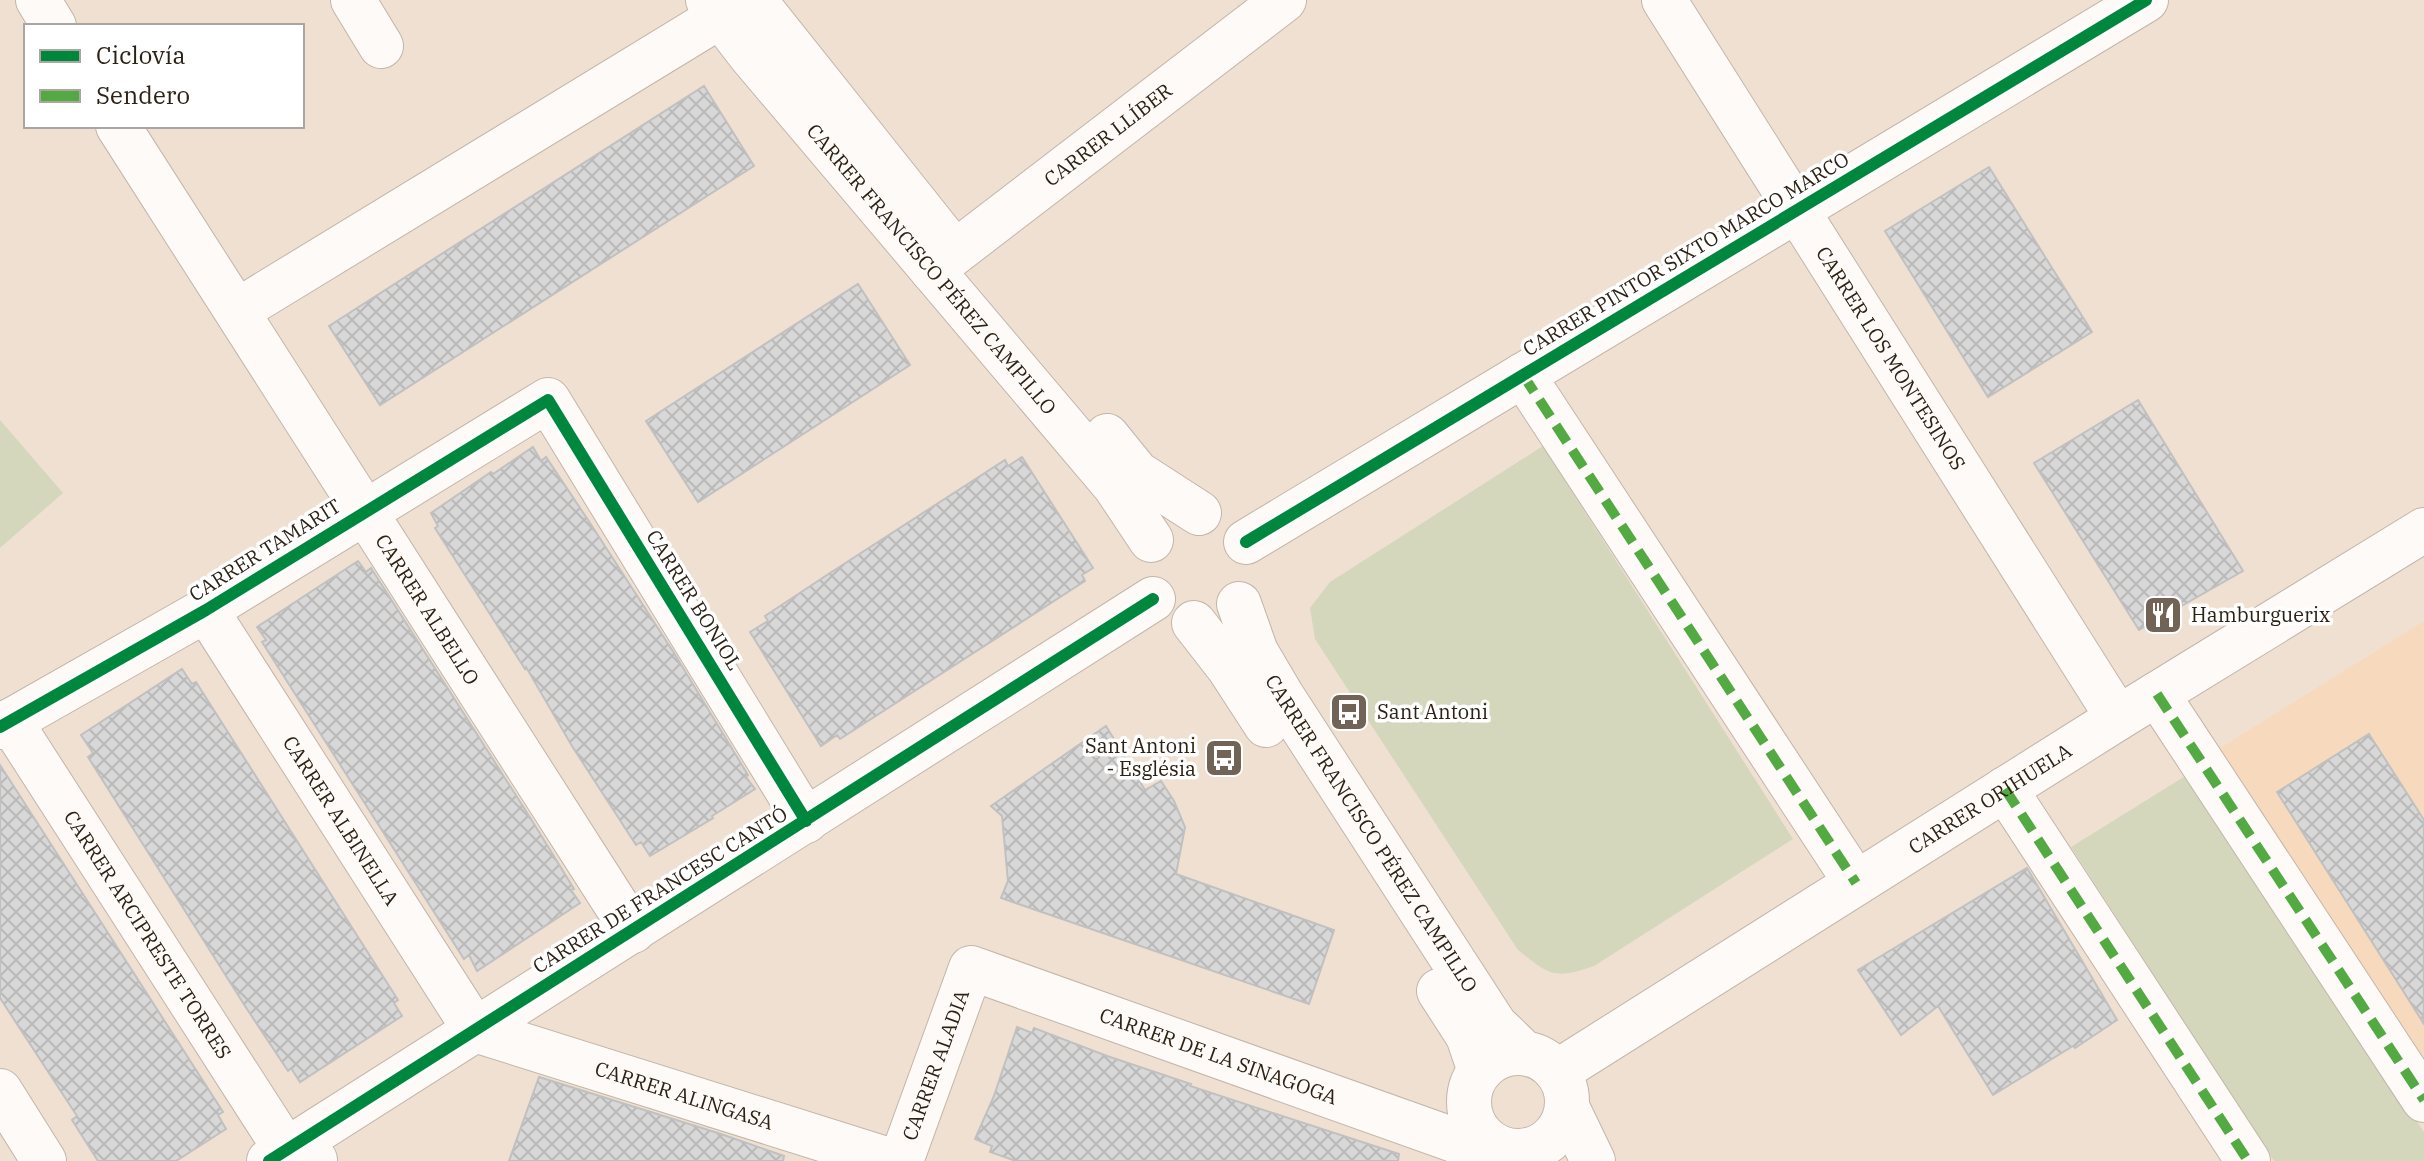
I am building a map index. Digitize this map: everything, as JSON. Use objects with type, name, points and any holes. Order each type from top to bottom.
[{"type":"street","points":[[38,0],[53,24]]},
{"type":"street","points":[[353,0],[381,46]]},
{"type":"street","name":"CARRER LLÍBER","points":[[943,261],[1284,0]]},
{"type":"street","name":"CARRER LOS MONTESINOS","points":[[1664,0],[2118,718]]},
{"type":"street","name":"CARRER PINTOR SIXTO MARCO MARCO","points":[[1246,542],[2146,0]]},
{"type":"street","points":[[237,311],[727,4]]},
{"type":"street","name":"CARRER FRANCISCO PÉREZ CAMPILLO","points":[[727,4],[943,261],[1137,473],[1199,513]]},
{"type":"street","name":"CARRER ALBELLO","points":[[119,128],[633,931]]},
{"type":"street","name":"CARRER FRANCISCO PÉREZ CAMPILLO","points":[[943,261],[1115,486],[1151,540]]},
{"type":"street","points":[[1523,375],[1856,883]]},
{"type":"street","name":"CARRER TAMARIT","points":[[5,724],[206,610],[548,400]]},
{"type":"street","name":"CARRER BONIOL","points":[[548,400],[806,821]]},
{"type":"street","points":[[1199,513],[1228,522],[1246,542],[1253,559],[1253,576],[1245,598],[1229,614],[1212,621],[1194,623],[1168,614],[1153,599],[1144,565],[1151,540],[1165,524],[1178,517],[1199,513]]},
{"type":"street","name":"CARRER ORIHUELA","points":[[1549,1077],[2118,718],[2424,530]]},
{"type":"street","name":"CARRER DE FRANCESC CANTÓ","points":[[291,1157],[475,1030],[1153,599]]},
{"type":"street","name":"CARRER FRANCISCO PÉREZ CAMPILLO","points":[[1239,604],[1256,652],[1282,696],[1495,1025],[1549,1077],[1593,1161]]},
{"type":"street","name":"CARRER ALBINELLA","points":[[206,610],[475,1030]]},
{"type":"street","name":"CARRER FRANCISCO PÉREZ CAMPILLO","points":[[1194,623],[1229,668],[1468,1036],[1480,1071]]},
{"type":"street","points":[[2157,694],[2424,1100]]},
{"type":"street","name":"CARRER ARCIPRESTE TORRES","points":[[5,724],[291,1157]]},
{"type":"street","points":[[2005,789],[2248,1161]]},
{"type":"street","name":"CARRER DE LA SINAGOGA","points":[[971,968],[1470,1147]]},
{"type":"street","name":"CARRER ALADIA","points":[[901,1161],[971,968]]},
{"type":"street","name":"CARRER ALINGASA","points":[[475,1030],[892,1161]]},
{"type":"street","points":[[1507,1053],[1549,1077],[1560,1127],[1546,1143],[1531,1156],[1470,1147],[1473,1121],[1469,1104],[1471,1086],[1480,1071],[1492,1060],[1507,1053]]},
{"type":"street","points":[[0,1091],[44,1161]]},
{"type":"shaded area","points":[[2424,621],[2424,1070],[2209,755]]},
{"type":"green space","points":[[0,420],[63,493],[0,548]]},
{"type":"green space","points":[[1543,446],[1793,839],[1594,966],[1561,974],[1545,970],[1518,950],[1315,639],[1310,608],[1330,582]]},
{"type":"green space","points":[[2187,775],[2424,1132],[2424,1161],[2274,1161],[2071,847]]},
{"type":"building","points":[[704,86],[754,166],[380,405],[329,326]]},
{"type":"building","points":[[1989,167],[2092,332],[1988,397],[1885,231]]},
{"type":"building","points":[[858,284],[910,365],[698,502],[646,421]]},
{"type":"building","points":[[2138,400],[2243,571],[2139,630],[2034,463]]},
{"type":"building","points":[[533,447],[541,461],[546,457],[590,523],[674,653],[755,789],[650,856],[641,842],[636,845],[526,667],[435,528],[438,526],[431,513]]},
{"type":"building","points":[[1022,457],[1093,568],[1082,575],[1085,581],[840,739],[837,735],[821,746],[750,632],[768,621],[765,616],[1005,460],[1008,466]]},
{"type":"building","points":[[358,561],[366,572],[371,568],[531,819],[580,903],[477,971],[469,955],[464,959],[262,642],[266,640],[257,627]]},
{"type":"building","points":[[182,669],[192,684],[196,682],[398,1000],[394,1003],[402,1016],[300,1082],[291,1068],[288,1071],[245,1006],[88,757],[93,753],[81,735]]},
{"type":"building","points":[[1106,726],[1145,790],[1161,781],[1174,801],[1185,827],[1176,874],[1334,930],[1309,1004],[1001,898],[1008,881],[1002,816],[991,806]]},
{"type":"building","points":[[2369,734],[2424,820],[2424,1024],[2277,792]]},
{"type":"building","points":[[0,765],[223,1112],[218,1115],[226,1129],[176,1161],[98,1161],[72,1120],[77,1116],[0,998]]},
{"type":"building","points":[[2027,868],[2117,1020],[1993,1095],[1938,1006],[1901,1035],[1858,970]]},
{"type":"building","points":[[1017,1027],[1032,1033],[1034,1028],[1190,1086],[1399,1154],[1398,1161],[1016,1161],[990,1152],[992,1146],[975,1139],[994,1096]]},
{"type":"building","points":[[539,1077],[721,1134],[784,1156],[783,1161],[509,1161]]},
{"type":"marked path","points":[[1523,375],[1856,883]]},
{"type":"marked path","points":[[2157,694],[2424,1100]]},
{"type":"marked path","points":[[2005,789],[2248,1161]]},
{"type":"cycle path","points":[[1246,542],[2146,0]]},
{"type":"cycle path","points":[[0,727],[206,610],[548,400],[806,821]]},
{"type":"cycle path","points":[[269,1161],[1153,599]]},
{"type":"place","name":"Hamburguerix","points":[[2163,615]]},
{"type":"place","name":"Sant Antoni","points":[[1349,712]]},
{"type":"place","name":"Sant Antoni - Església","points":[[1224,758]]}]
